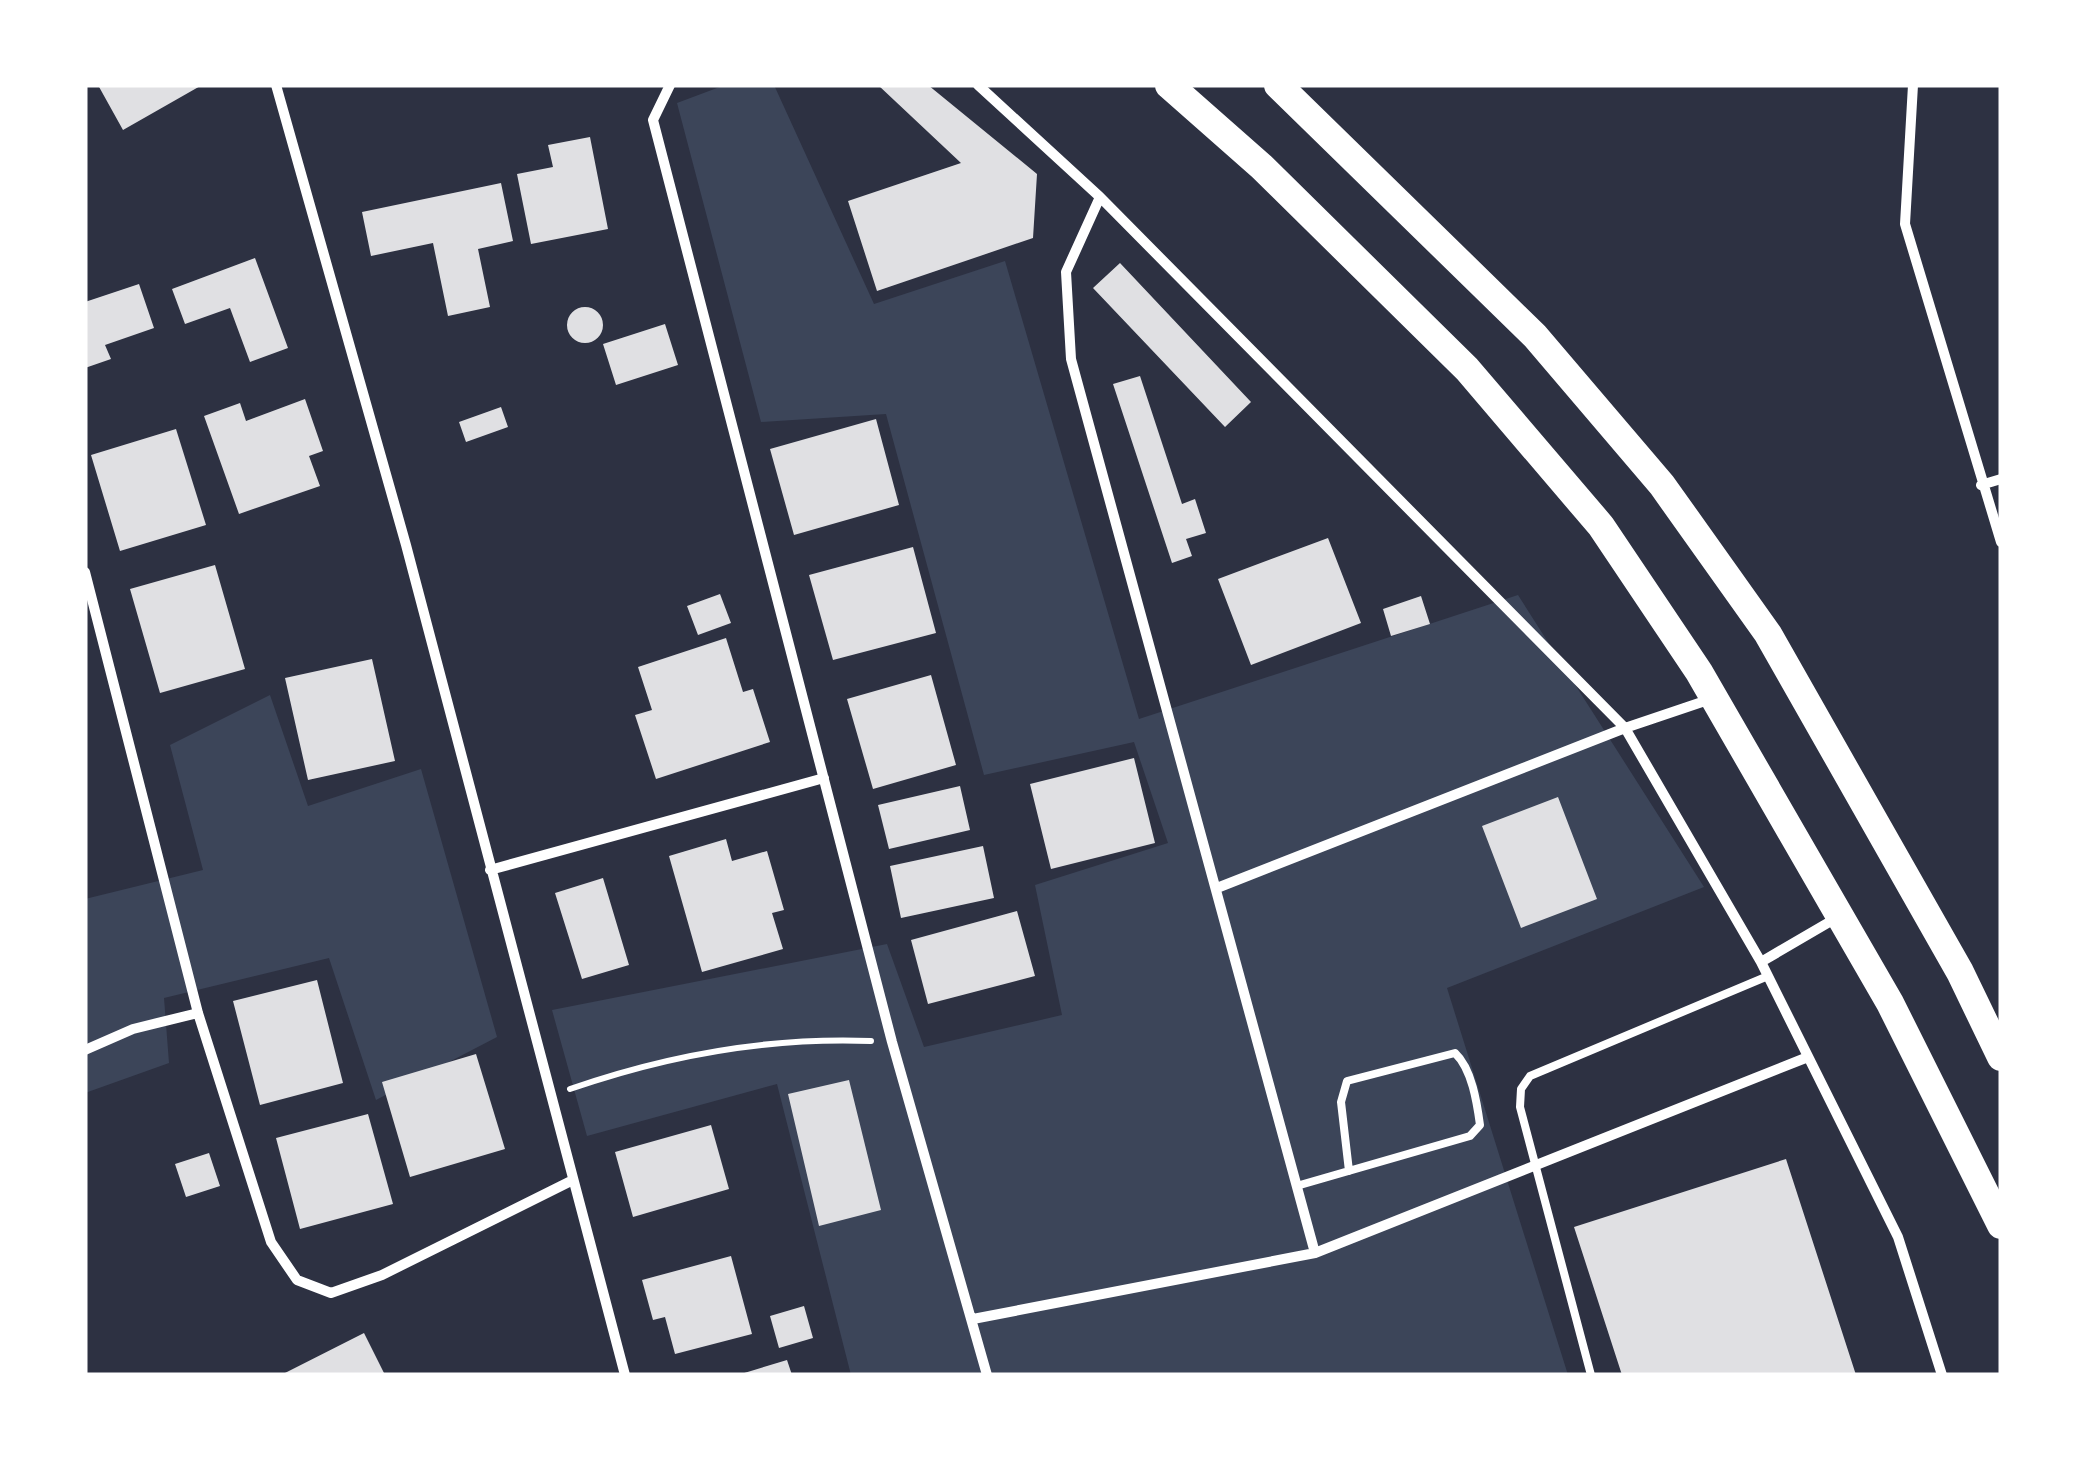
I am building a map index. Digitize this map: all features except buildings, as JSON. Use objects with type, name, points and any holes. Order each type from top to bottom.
[{"type":"highway","points":[[1168,85],[1262,167],[1466,370],[1601,526],[1714,698],[1840,916],[1934,1085],[2001,1225]]},
{"type":"highway","points":[[1278,85],[1536,336],[1662,485],[1768,634],[1960,972],[2001,1058]]},
{"type":"street","points":[[276,85],[406,545],[626,1375]]},
{"type":"street","points":[[670,85],[653,120],[892,1042],[987,1375]]},
{"type":"street","points":[[978,85],[1100,198],[1625,728],[1761,962],[1898,1238],[1942,1375]]},
{"type":"street","points":[[1913,85],[1905,224],[2001,542]]},
{"type":"street","points":[[1100,198],[1066,272],[1071,359],[1316,1253]]},
{"type":"street","points":[[1981,485],[2001,480]]},
{"type":"street","points":[[85,572],[89,608],[198,1013],[270,1242],[297,1280],[331,1292],[382,1275],[573,1180]]},
{"type":"street","points":[[1217,888],[1625,728],[1714,698]]},
{"type":"street","points":[[490,870],[824,778]]},
{"type":"street","points":[[1761,962],[1840,916]]},
{"type":"street","points":[[85,1050],[133,1029],[198,1013]]},
{"type":"street","points":[[973,1319],[1316,1253],[1808,1057]]},
{"type":"lane","points":[[1592,1375],[1534,1168],[1520,1107],[1522,1089],[1530,1076],[1768,976]]},
{"type":"lane","points":[[1300,1185],[1349,1171],[1470,1136],[1480,1125],[1463,1060],[1448,1052],[1347,1081],[1340,1102],[1349,1171]]},
{"type":"path","points":[[553,1095],[641,1065],[702,1052],[803,1039],[892,1042]]},
{"type":"shaded area","points":[[725,85],[774,85],[874,304],[1005,261],[1139,719],[1518,595],[1704,887],[1447,988],[1568,1375],[851,1375],[777,1084],[587,1136],[552,1010],[887,944],[924,1047],[1062,1015],[1035,885],[1168,843],[1134,742],[984,775],[886,414],[761,422],[677,103]]},
{"type":"shaded area","points":[[270,695],[308,806],[421,769],[497,1037],[376,1100],[329,958],[164,998],[169,1063],[85,1093],[85,899],[203,870],[170,745]]}]
